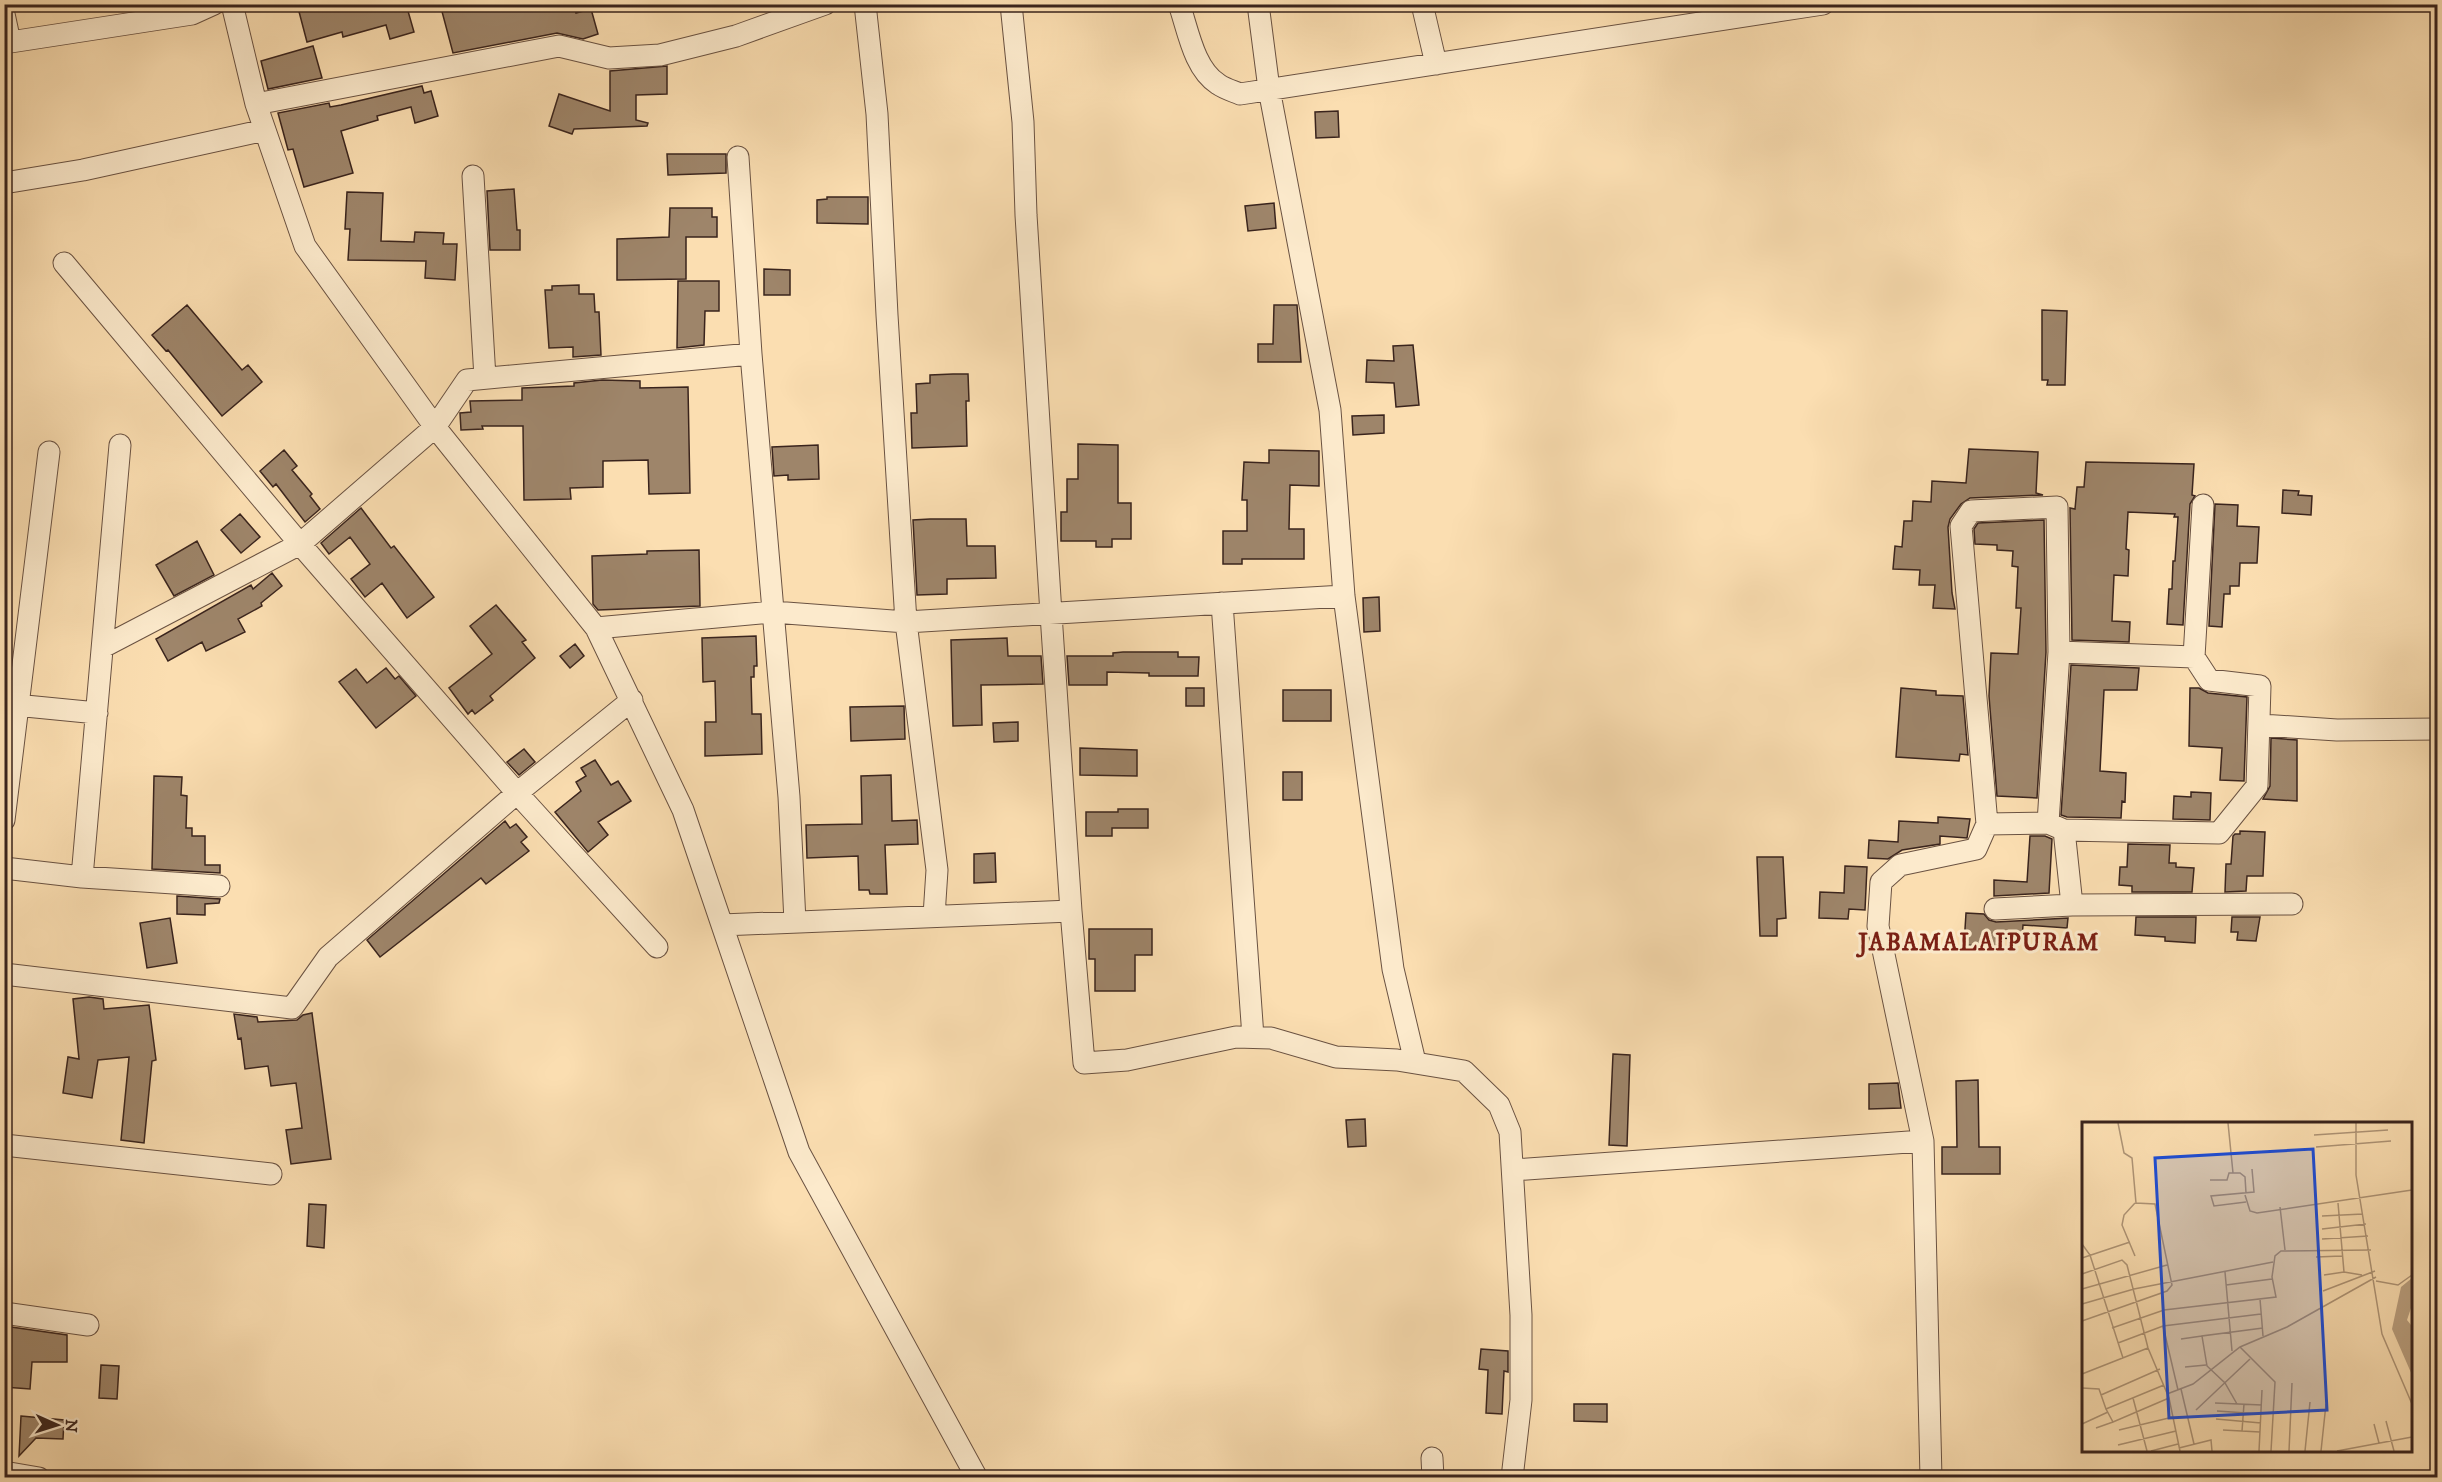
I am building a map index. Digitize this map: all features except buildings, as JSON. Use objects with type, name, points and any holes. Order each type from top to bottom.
[{"type":"street","points":[[4,14],[7,42],[213,4]]},
{"type":"street","points":[[232,4],[256,104],[305,246],[435,427],[596,628],[683,810],[799,1152],[977,1478]]},
{"type":"street","points":[[256,104],[559,46],[609,58],[660,55],[736,36],[825,4]]},
{"type":"street","points":[[865,4],[877,114],[906,622],[937,870],[934,916]]},
{"type":"street","points":[[1011,4],[1023,122],[1026,215],[1051,614],[1084,1063],[1127,1060],[1236,1036],[1270,1038],[1336,1057],[1415,1062],[1464,1071],[1499,1105],[1510,1132],[1521,1326],[1521,1400],[1512,1478]]},
{"type":"street","points":[[1179,4],[1204,72],[1218,84],[1240,94],[1823,4]]},
{"type":"street","points":[[1258,4],[1269,89],[1330,410],[1344,596],[1392,969],[1415,1062]]},
{"type":"street","points":[[1422,4],[1436,64]]},
{"type":"street","points":[[4,183],[83,170],[265,130]]},
{"type":"street","points":[[738,157],[751,354],[789,797],[795,922]]},
{"type":"street","points":[[473,176],[485,378]]},
{"type":"street","points":[[64,263],[300,544],[517,793],[657,947]]},
{"type":"street","points":[[103,647],[300,544],[435,427],[467,380],[751,354]]},
{"type":"street","points":[[82,877],[120,445]]},
{"type":"street","points":[[4,820],[11,705],[49,452]]},
{"type":"street","points":[[1988,824],[2219,834],[2258,786],[2260,686],[2209,680],[2194,657],[2204,505]]},
{"type":"street","points":[[1931,1478],[1923,1141],[1878,926],[1881,882],[1900,865],[1976,849],[1988,824],[1961,526],[1971,511],[2057,507],[2059,652],[2056,826],[2072,905]]},
{"type":"street","points":[[596,628],[773,612],[906,622],[1344,596]]},
{"type":"street","points":[[1222,603],[1253,1037]]},
{"type":"street","points":[[2059,652],[2194,657]]},
{"type":"street","points":[[4,974],[292,1008],[328,957],[517,793],[632,700]]},
{"type":"street","points":[[11,705],[97,714]]},
{"type":"street","points":[[2261,726],[2337,730],[2438,729]]},
{"type":"street","points":[[4,868],[82,877],[219,886]]},
{"type":"street","points":[[1995,909],[2072,905],[2292,904]]},
{"type":"street","points":[[722,925],[1071,910]]},
{"type":"street","points":[[1513,1170],[1923,1141]]},
{"type":"street","points":[[4,1145],[271,1174]]},
{"type":"street","points":[[4,1313],[88,1325]]},
{"type":"street","points":[[4,1472],[39,1478]]},
{"type":"district","name":"JABAMALAIPURAM","points":[[1979,942]]}]
